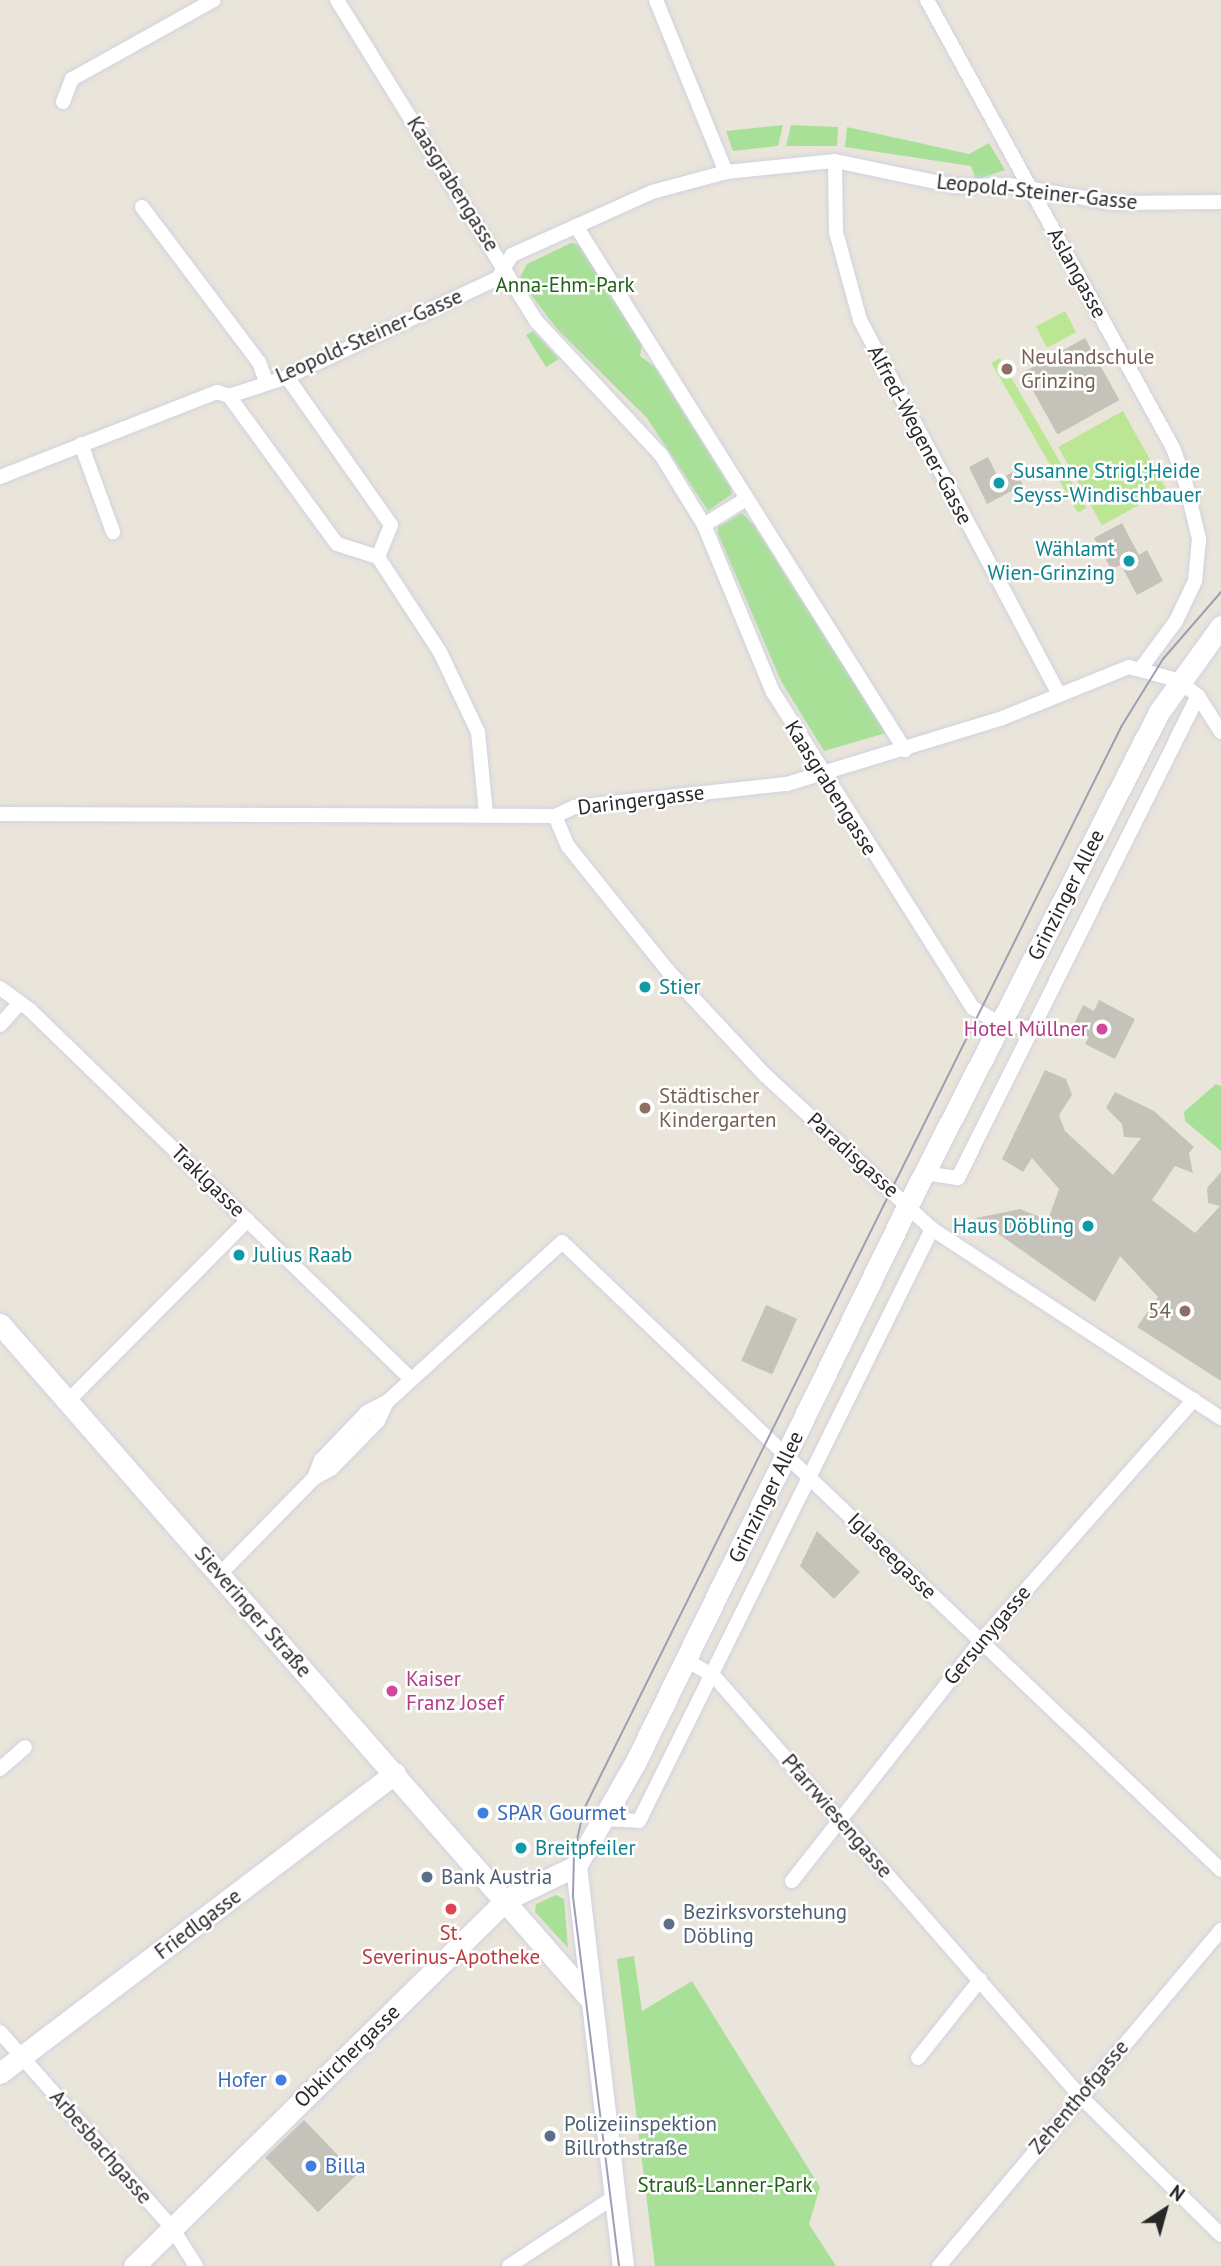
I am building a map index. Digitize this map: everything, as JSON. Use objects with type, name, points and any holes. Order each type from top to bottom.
[{"type":"street","points":[[63,102],[72,79],[214,0]]},
{"type":"street","name":"Kaasgrabengasse","points":[[337,0],[505,267],[510,285],[537,322],[662,455],[704,525],[773,692],[819,772],[973,1008],[1001,1024]]},
{"type":"street","points":[[656,0],[726,172]]},
{"type":"street","name":"Aslangasse","points":[[927,0],[1173,448],[1199,539],[1195,581],[1176,621],[1142,667]]},
{"type":"street","name":"Leopold-Steiner-Gasse","points":[[0,477],[217,392],[229,396],[267,381],[287,377],[498,278],[513,255],[652,192],[726,172],[835,161],[955,186],[1009,184],[1114,203],[1221,202]]},
{"type":"street","name":"Alfred-Wegener-Gasse","points":[[835,161],[836,232],[860,320],[1058,692]]},
{"type":"street","points":[[142,207],[259,362],[267,381]]},
{"type":"street","points":[[576,226],[905,750]]},
{"type":"street","points":[[287,377],[391,524],[378,557]]},
{"type":"street","points":[[229,396],[337,544],[378,557],[471,707],[486,813]]},
{"type":"street","points":[[81,444],[113,532]]},
{"type":"street","points":[[704,525],[746,499]]},
{"type":"street","name":"Grinzinger Allee","points":[[576,1866],[686,1660],[908,1205],[1177,680],[1221,626]]},
{"type":"street","points":[[1142,667],[1177,680],[1198,695],[1221,732]]},
{"type":"street","name":"Daringergasse","points":[[0,814],[486,813],[555,816],[574,807],[787,784],[819,772],[905,750],[1000,719],[1101,674],[1142,667]]},
{"type":"street","name":"Grinzinger Allee","points":[[925,1173],[958,1178],[1198,695]]},
{"type":"street","name":"Paradisgasse","points":[[555,816],[568,846],[668,971],[765,1075],[932,1230],[1221,1418]]},
{"type":"street","name":"Traklgasse","points":[[0,988],[18,1005],[30,1010],[411,1380]]},
{"type":"street","points":[[0,1025],[18,1005]]},
{"type":"street","points":[[1001,1024],[1031,1028]]},
{"type":"street","points":[[68,1401],[248,1220]]},
{"type":"street","name":"Grinzinger Allee","points":[[603,1819],[639,1821],[714,1676],[932,1230]]},
{"type":"street","name":"Iglaseegasse","points":[[411,1380],[562,1242],[1221,1870]]},
{"type":"street","name":"Sieveringer Straße","points":[[0,1324],[507,1899],[590,1999]]},
{"type":"street","points":[[220,1574],[314,1478],[331,1469],[377,1421],[387,1402],[411,1380]]},
{"type":"street","name":"Gersunygasse","points":[[792,1881],[981,1641],[1194,1399]]},
{"type":"street","name":"Pfarrwiesengasse","points":[[686,1660],[714,1676],[1080,2096],[1221,2235]]},
{"type":"street","points":[[0,1769],[25,1747]]},
{"type":"street","name":"Friedlgasse","points":[[0,2073],[395,1773]]},
{"type":"street","points":[[576,1866],[623,2266]]},
{"type":"street","name":"Obkirchergasse","points":[[134,2266],[507,1899],[576,1866]]},
{"type":"street","name":"Zehenthofgasse","points":[[939,2266],[1221,1930]]},
{"type":"street","points":[[918,2058],[980,1980]]},
{"type":"street","name":"Arbesbachgasse","points":[[0,2032],[172,2228],[196,2266]]},
{"type":"street","points":[[509,2266],[614,2197]]},
{"type":"green space","points":[[783,125],[778,146],[733,151],[726,131]]},
{"type":"green space","points":[[791,125],[838,127],[837,146],[786,146]]},
{"type":"green space","points":[[847,127],[969,154],[989,143],[1005,170],[976,180],[971,166],[845,147]]},
{"type":"green space","name":"Anna-Ehm-Park","points":[[571,243],[579,245],[642,345],[640,356],[655,367],[731,488],[732,494],[708,511],[647,418],[557,329],[519,279],[527,264]]},
{"type":"green space","points":[[1065,311],[1076,332],[1047,348],[1036,326]]},
{"type":"green space","points":[[533,331],[559,359],[546,367],[526,335]]},
{"type":"green space","points":[[1000,358],[1086,508],[1078,513],[991,363]]},
{"type":"green space","points":[[1123,411],[1167,490],[1102,526],[1058,447]]},
{"type":"green space","points":[[742,513],[753,524],[886,733],[824,751],[781,681],[718,534],[718,527]]},
{"type":"green space","points":[[1216,1084],[1221,1086],[1221,1151],[1185,1121],[1184,1112]]},
{"type":"green space","points":[[556,1895],[564,1899],[568,1948],[535,1912],[536,1904]]},
{"type":"green space","name":"Strauß-Lanner-Park","points":[[634,1956],[642,2011],[692,1981],[820,2187],[809,2224],[836,2266],[655,2266],[617,1959]]},
{"type":"building","name":"Neulandschule Grinzing","points":[[1085,338],[1119,400],[1057,435],[1023,372]]},
{"type":"building","name":"Susanne Strigl;Heide Seyss-Windischbauer","points":[[988,457],[999,479],[1015,471],[1023,485],[987,504],[969,467]]},
{"type":"building","name":"Wählamt Wien-Grinzing","points":[[1122,523],[1139,555],[1147,550],[1163,581],[1137,595],[1121,565],[1111,569],[1094,538]]},
{"type":"building","name":"Hotel Müllner","points":[[1099,1000],[1135,1019],[1115,1059],[1085,1044],[1089,1037],[1072,1028],[1083,1005],[1094,1011]]},
{"type":"building","name":"Haus Döbling","points":[[1045,1070],[1066,1079],[1072,1095],[1059,1115],[1065,1131],[1113,1175],[1141,1138],[1124,1137],[1122,1124],[1106,1108],[1115,1092],[1154,1111],[1194,1147],[1189,1153],[1193,1173],[1175,1166],[1152,1200],[1195,1233],[1220,1206],[1208,1203],[1207,1188],[1221,1172],[1221,1381],[1137,1327],[1158,1297],[1120,1256],[1095,1302],[976,1218],[1020,1209],[1048,1220],[1059,1189],[1032,1158],[1023,1172],[1002,1159]]},
{"type":"building","points":[[766,1305],[797,1319],[772,1375],[741,1361]]},
{"type":"building","points":[[817,1531],[860,1572],[834,1599],[800,1566]]},
{"type":"building","name":"Billa","points":[[304,2120],[357,2175],[318,2212],[265,2158]]},
{"type":"tram line","points":[[619,2266],[573,1895],[574,1853],[584,1809],[1121,727],[1163,659],[1221,592]]},
{"type":"place","name":"Neulandschule Grinzing","points":[[1007,369]]},
{"type":"place","name":"Susanne Strigl;Heide Seyss-Windischbauer","points":[[999,483]]},
{"type":"place","name":"Wählamt Wien-Grinzing","points":[[1129,561]]},
{"type":"place","name":"Stier","points":[[645,987]]},
{"type":"place","name":"Hotel Müllner","points":[[1102,1029]]},
{"type":"place","name":"Städtischer Kindergarten","points":[[645,1108]]},
{"type":"place","name":"Haus Döbling","points":[[1088,1226]]},
{"type":"place","name":"Julius Raab","points":[[239,1255]]},
{"type":"place","name":"54","points":[[1185,1311]]},
{"type":"place","name":"Kaiser Franz Josef","points":[[392,1691]]},
{"type":"place","name":"SPAR Gourmet","points":[[483,1813]]},
{"type":"place","name":"Breitpfeiler","points":[[521,1848]]},
{"type":"place","name":"Bank Austria","points":[[427,1877]]},
{"type":"place","name":"St. Severinus-Apotheke","points":[[451,1909]]},
{"type":"place","name":"Bezirksvorstehung Döbling","points":[[669,1924]]},
{"type":"place","name":"Hofer","points":[[281,2080]]},
{"type":"place","name":"Polizeiinspektion Billrothstraße","points":[[550,2136]]},
{"type":"place","name":"Billa","points":[[311,2166]]}]
